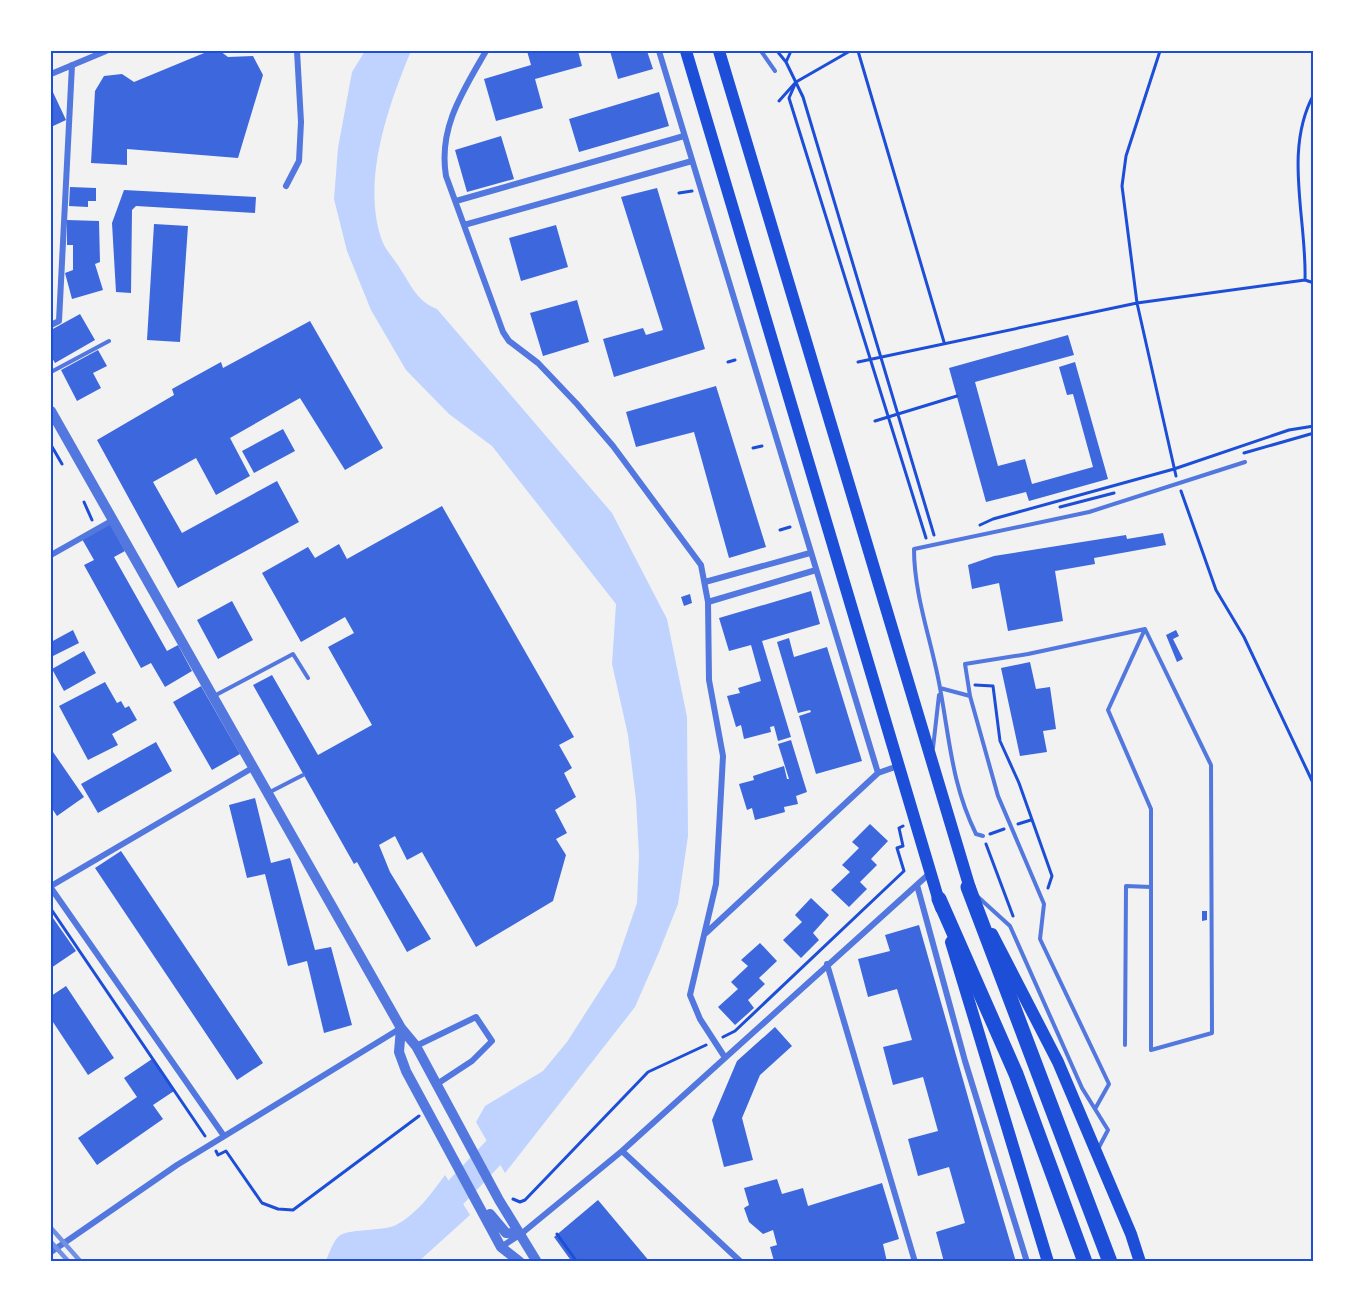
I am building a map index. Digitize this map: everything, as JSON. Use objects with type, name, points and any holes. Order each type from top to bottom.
[{"type":"highway","points":[[968,887],[1110,1262]]},
{"type":"highway","points":[[939,899],[1016,1074],[1085,1262]]},
{"type":"main road","points":[[686,51],[1048,1262]]},
{"type":"main road","points":[[719,51],[968,887],[1058,1062],[1131,1234],[1140,1262]]},
{"type":"street","points":[[51,74],[106,51]]},
{"type":"street","points":[[286,186],[298,161],[301,122],[297,51]]},
{"type":"street","points":[[486,51],[456,103],[446,128],[442,154],[446,176],[503,332],[509,340],[538,363],[613,446],[701,565],[708,602],[710,680],[723,756],[716,884],[690,995],[700,1019],[724,1056]]},
{"type":"street","points":[[659,51],[878,773]]},
{"type":"street","points":[[51,325],[59,321],[72,65]]},
{"type":"street","points":[[456,201],[684,136]]},
{"type":"street","points":[[464,225],[692,161]]},
{"type":"street","points":[[51,411],[401,1028],[416,1046],[500,1200],[537,1262]]},
{"type":"street","points":[[51,555],[113,520]]},
{"type":"street","points":[[705,582],[810,553]]},
{"type":"street","points":[[708,602],[816,570]]},
{"type":"street","points":[[705,934],[878,773],[899,766]]},
{"type":"street","points":[[224,1136],[51,887],[254,767]]},
{"type":"street","points":[[501,1246],[521,1234],[622,1151],[724,1056],[931,872]]},
{"type":"street","points":[[917,885],[965,1060],[1027,1262]]},
{"type":"street","points":[[827,964],[915,1262]]},
{"type":"street","points":[[416,1046],[476,1017],[492,1041],[472,1061],[436,1084]]},
{"type":"street","points":[[401,1028],[399,1052],[433,1124],[508,1262]]},
{"type":"street","points":[[51,1252],[224,1136],[401,1028]]},
{"type":"street","points":[[622,1151],[741,1262]]},
{"type":"street","points":[[477,1202],[506,1233],[521,1234]]},
{"type":"street","points":[[501,1246],[520,1262]]},
{"type":"lane","points":[[761,51],[775,70]]},
{"type":"lane","points":[[51,372],[110,341]]},
{"type":"lane","points":[[983,836],[976,834],[961,803],[948,747],[940,688],[914,573],[914,549],[936,542],[1089,513],[1245,462]]},
{"type":"lane","points":[[1095,1109],[1109,1084],[1040,939],[1044,905],[998,796],[970,696],[965,664],[1028,654],[1145,629]]},
{"type":"lane","points":[[1145,629],[1212,765],[1212,1033],[1151,1050],[1151,809],[1108,710],[1145,629]]},
{"type":"lane","points":[[214,696],[293,654],[308,678]]},
{"type":"lane","points":[[931,763],[940,688]]},
{"type":"lane","points":[[940,688],[970,696]]},
{"type":"lane","points":[[269,793],[303,775]]},
{"type":"lane","points":[[1125,1045],[1126,886],[1151,887]]},
{"type":"lane","points":[[968,887],[1010,926],[1082,1088],[1107,1130],[1096,1152]]},
{"type":"path","points":[[777,51],[786,62],[803,97],[936,542]]},
{"type":"path","points":[[786,62],[791,51]]},
{"type":"path","points":[[779,101],[796,82],[850,51]]},
{"type":"path","points":[[858,51],[944,342]]},
{"type":"path","points":[[1160,51],[1125,156],[1122,186],[1137,303],[1174,469],[1215,590],[1244,637],[1314,785]]},
{"type":"path","points":[[796,82],[789,98],[928,545]]},
{"type":"path","points":[[1305,280],[1306,257],[1299,168],[1299,132],[1304,111],[1314,94]]},
{"type":"path","points":[[679,193],[686,192]]},
{"type":"path","points":[[858,362],[880,355],[1137,303],[1305,280],[1314,283]]},
{"type":"path","points":[[728,362],[735,360]]},
{"type":"path","points":[[875,421],[957,396]]},
{"type":"path","points":[[995,525],[976,527],[993,519],[1174,469],[1289,430],[1314,426]]},
{"type":"path","points":[[1241,454],[1314,433]]},
{"type":"path","points":[[51,445],[62,464]]},
{"type":"path","points":[[753,448],[762,446]]},
{"type":"path","points":[[1169,478],[1186,472]]},
{"type":"path","points":[[1050,510],[1116,492]]},
{"type":"path","points":[[84,502],[92,520]]},
{"type":"path","points":[[780,530],[790,527]]},
{"type":"path","points":[[980,685],[993,686],[1000,741],[1019,783],[1052,876],[1044,905]]},
{"type":"path","points":[[735,1031],[904,871],[897,848],[903,846],[899,827],[909,825]]},
{"type":"path","points":[[51,909],[202,1132]]},
{"type":"path","points":[[508,1190],[513,1200],[525,1200],[648,1072],[699,1048]]},
{"type":"path","points":[[219,1155],[226,1151],[262,1203],[278,1209],[293,1210],[409,1121]]},
{"type":"path","points":[[557,1234],[577,1262]]},
{"type":"water","points":[[365,51],[411,51],[386,120],[376,171],[374,196],[383,243],[416,293],[430,306],[437,309],[612,513],[667,619],[687,717],[688,836],[678,904],[659,952],[635,1007],[505,1173],[476,1122],[485,1106],[543,1071],[567,1042],[615,967],[637,903],[639,855],[636,800],[628,735],[612,664],[616,604],[492,446],[449,414],[406,370],[371,310],[347,251],[334,199],[338,148],[352,72]]},
{"type":"water","points":[[445,1175],[470,1215],[418,1262],[325,1262],[332,1246],[342,1234],[396,1225],[417,1209]]},
{"type":"building","points":[[209,51],[220,51],[228,57],[253,56],[263,75],[238,158],[127,149],[127,165],[91,163],[95,91],[104,76],[122,74],[134,82]]},
{"type":"building","points":[[527,51],[578,51],[582,66],[535,79],[543,108],[496,121],[484,79],[531,65]]},
{"type":"building","points":[[610,51],[647,51],[653,69],[618,79]]},
{"type":"building","points":[[51,88],[66,120],[51,127]]},
{"type":"building","points":[[659,92],[669,126],[579,152],[569,119]]},
{"type":"building","points":[[501,136],[514,179],[467,192],[455,150]]},
{"type":"building","points":[[70,187],[96,188],[96,201],[88,201],[88,207],[69,206]]},
{"type":"building","points":[[657,188],[705,349],[614,377],[603,339],[643,328],[646,335],[663,330],[621,197]]},
{"type":"building","points":[[124,190],[256,197],[255,213],[136,206],[132,210],[131,293],[116,292],[112,223]]},
{"type":"building","points":[[67,220],[99,221],[100,262],[95,264],[103,290],[72,299],[65,273],[73,270],[73,245],[67,245]]},
{"type":"building","points":[[154,224],[188,226],[180,342],[147,340]]},
{"type":"building","points":[[556,225],[568,267],[521,281],[509,238]]},
{"type":"building","points":[[577,300],[589,342],[543,356],[530,313]]},
{"type":"building","points":[[80,314],[95,340],[55,363],[51,356],[51,330]]},
{"type":"building","points":[[310,321],[383,448],[345,470],[300,398],[230,438],[250,476],[216,495],[196,458],[153,482],[182,533],[277,481],[299,522],[178,588],[97,440],[174,395],[172,389],[221,362],[223,368]]},
{"type":"building","points":[[1068,335],[1074,355],[975,382],[998,466],[1025,459],[1032,484],[1093,467],[1073,394],[1067,395],[1059,367],[1075,362],[1108,479],[1029,501],[1026,492],[986,502],[949,368]]},
{"type":"building","points":[[98,350],[107,366],[93,373],[101,388],[77,401],[61,370]]},
{"type":"building","points":[[716,386],[766,547],[729,558],[694,432],[636,447],[626,412]]},
{"type":"building","points":[[283,429],[295,451],[254,473],[242,451]]},
{"type":"building","points":[[442,506],[574,737],[559,745],[572,768],[564,773],[576,797],[555,810],[567,833],[556,839],[566,855],[553,901],[476,947],[422,852],[407,860],[395,836],[379,845],[390,872],[431,939],[407,952],[357,862],[354,864],[253,685],[272,675],[318,755],[372,725],[328,647],[354,633],[345,617],[301,642],[262,573],[308,547],[315,558],[339,544],[347,559]]},
{"type":"building","points":[[110,524],[125,551],[114,557],[167,651],[178,645],[192,671],[165,687],[151,663],[141,668],[84,565],[94,560],[82,539]]},
{"type":"building","points":[[1163,533],[1166,545],[1094,558],[1095,564],[1055,571],[1063,621],[1008,631],[999,583],[972,589],[968,565],[994,556],[1126,535],[1127,539]]},
{"type":"building","points":[[811,591],[820,624],[762,641],[791,737],[778,741],[774,726],[770,727],[771,732],[744,739],[741,725],[736,727],[727,696],[740,693],[738,688],[761,681],[751,645],[729,651],[719,618]]},
{"type":"building","points":[[690,594],[692,603],[684,606],[681,597]]},
{"type":"building","points":[[232,601],[253,640],[218,659],[197,620]]},
{"type":"building","points":[[73,630],[79,643],[51,657],[51,642]]},
{"type":"building","points":[[1176,630],[1179,636],[1173,639],[1183,659],[1177,662],[1166,635]]},
{"type":"building","points":[[789,638],[794,657],[827,647],[862,761],[816,774],[799,716],[811,712],[810,710],[798,713],[777,642]]},
{"type":"building","points":[[84,651],[96,673],[64,691],[52,669]]},
{"type":"building","points":[[1030,662],[1036,689],[1050,687],[1056,729],[1043,731],[1047,752],[1020,756],[1001,668]]},
{"type":"building","points":[[105,682],[117,703],[121,701],[125,708],[129,706],[137,720],[112,734],[118,745],[88,760],[59,706]]},
{"type":"building","points":[[201,686],[240,754],[212,770],[173,702]]},
{"type":"building","points":[[791,740],[807,792],[796,796],[798,804],[784,807],[785,812],[755,820],[752,808],[747,810],[739,784],[754,780],[753,776],[784,766],[787,779],[789,779],[778,744]]},
{"type":"building","points":[[156,742],[172,771],[98,813],[81,784]]},
{"type":"building","points":[[51,749],[84,797],[57,816],[51,807]]},
{"type":"building","points":[[255,798],[271,863],[290,858],[315,950],[331,947],[352,1025],[324,1033],[307,961],[288,966],[265,874],[247,878],[229,805]]},
{"type":"building","points":[[870,824],[888,841],[871,859],[877,865],[860,882],[867,889],[849,907],[831,890],[850,872],[842,865],[859,848],[852,842]]},
{"type":"building","points":[[121,851],[263,1063],[237,1080],[95,868]]},
{"type":"building","points":[[811,898],[829,915],[813,933],[819,940],[801,958],[783,940],[802,922],[795,915]]},
{"type":"building","points":[[1202,911],[1207,911],[1207,920],[1202,921]]},
{"type":"building","points":[[53,918],[76,951],[51,968],[51,920]]},
{"type":"building","points":[[919,925],[1016,1262],[944,1262],[936,1232],[965,1223],[949,1167],[918,1176],[908,1139],[938,1131],[923,1077],[893,1085],[883,1047],[912,1040],[897,989],[868,997],[858,959],[890,951],[885,935]]},
{"type":"building","points":[[760,943],[777,961],[759,978],[765,984],[748,1000],[754,1008],[735,1025],[718,1007],[738,989],[731,982],[748,966],[741,960]]},
{"type":"building","points":[[66,986],[114,1058],[88,1075],[51,1019],[51,996]]},
{"type":"building","points":[[775,1027],[792,1046],[760,1075],[742,1118],[753,1160],[724,1167],[712,1120],[737,1061]]},
{"type":"building","points":[[152,1059],[174,1091],[153,1105],[163,1119],[97,1165],[78,1138],[137,1097],[124,1078]]},
{"type":"building","points":[[777,1179],[782,1194],[803,1188],[808,1206],[882,1183],[899,1239],[883,1244],[887,1262],[774,1261],[770,1247],[777,1245],[773,1230],[763,1234],[749,1222],[744,1208],[749,1205],[744,1188]]},
{"type":"building","points":[[598,1200],[650,1262],[572,1262],[554,1237]]},
{"type":"waterway","points":[[383,1262],[419,1231],[518,1127]]},
{"type":"railway","points":[[51,1228],[81,1262]]},
{"type":"railway","points":[[51,1242],[69,1262]]}]
